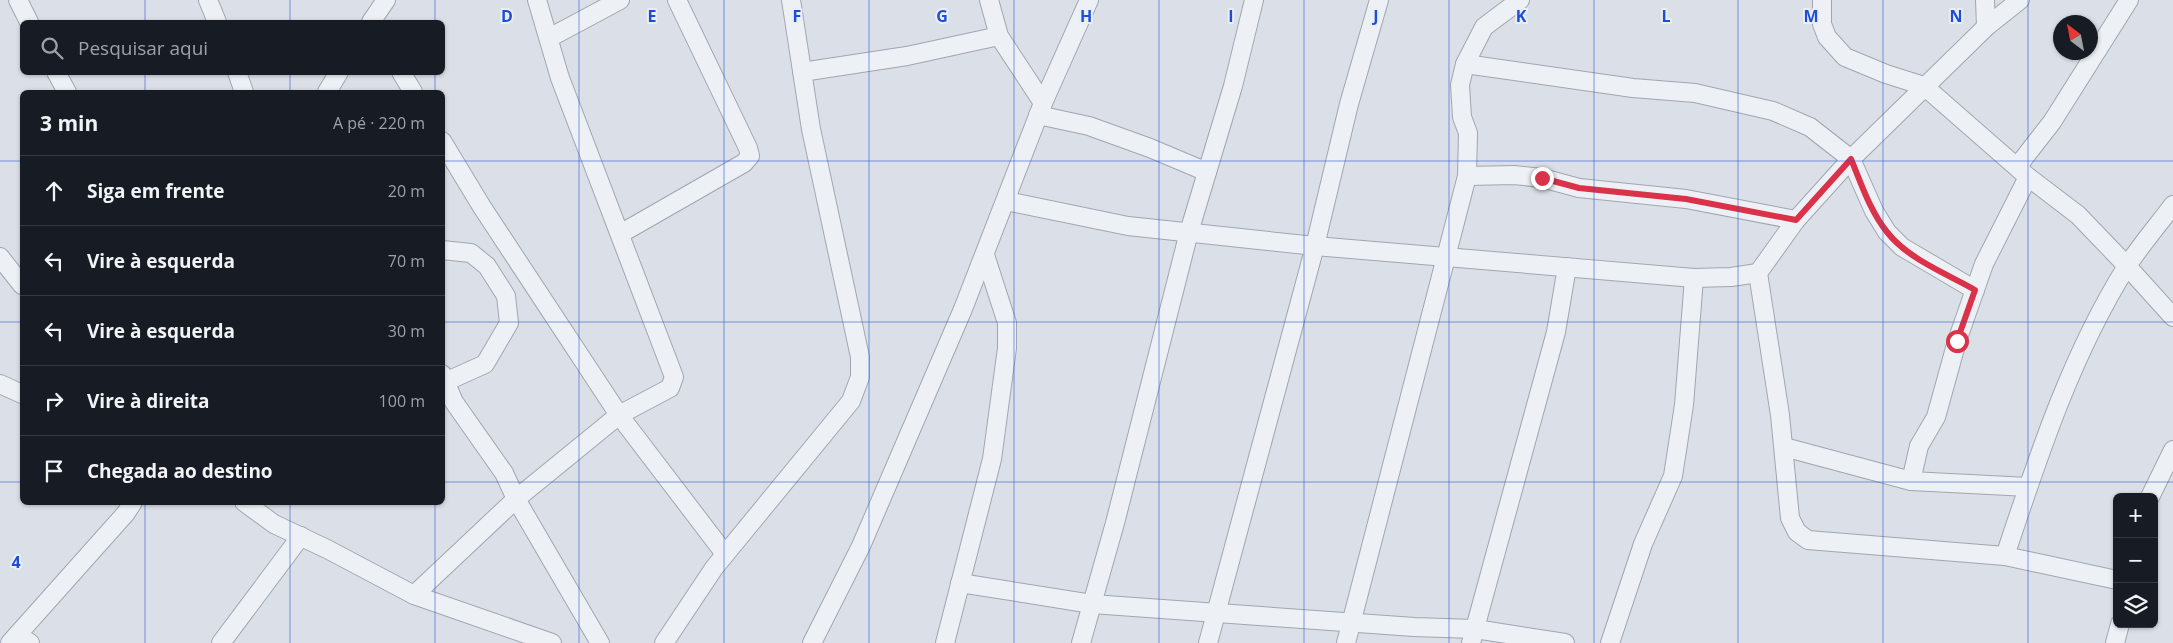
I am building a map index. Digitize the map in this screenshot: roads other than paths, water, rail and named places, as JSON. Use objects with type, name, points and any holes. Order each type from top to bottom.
[{"type":"street","points":[[18,0],[28,20]]},
{"type":"street","points":[[208,0],[216,20]]},
{"type":"street","points":[[372,20],[386,0]]},
{"type":"street","points":[[414,595],[516,499],[619,415],[670,388],[674,383],[674,377],[560,78],[537,0]]},
{"type":"street","points":[[549,38],[620,0]]},
{"type":"street","points":[[620,234],[744,163],[750,156],[748,148],[677,0]]},
{"type":"street","points":[[664,643],[725,554],[851,401],[860,377],[860,357],[810,129],[792,0]]},
{"type":"street","points":[[989,0],[999,36],[1040,109],[1150,148],[1207,172]]},
{"type":"street","points":[[812,643],[861,546],[963,309],[1040,109],[1089,0]]},
{"type":"street","points":[[1081,643],[1115,523],[1188,232],[1233,86],[1254,0]]},
{"type":"street","points":[[1208,643],[1316,246],[1349,104],[1379,0]]},
{"type":"street","points":[[1346,643],[1467,176],[1468,133],[1462,117],[1460,85],[1465,64],[1484,27],[1520,0]]},
{"type":"street","points":[[1822,0],[1822,24],[1827,37],[1845,57],[1886,74],[1924,86],[2023,172],[2078,215],[2128,266],[2173,317]]},
{"type":"street","points":[[1985,0],[1986,27]]},
{"type":"street","points":[[2020,0],[1986,27],[1851,159],[1796,220],[1758,273],[1780,415],[1790,518],[1797,532],[1808,540],[1881,544],[2005,556],[2113,579]]},
{"type":"street","points":[[1912,481],[1919,446],[1936,417],[1957,341],[1984,264],[2023,172],[2052,122],[2129,0]]},
{"type":"street","points":[[802,72],[907,56],[999,36]]},
{"type":"street","points":[[1465,64],[1633,88],[1694,93],[1773,111],[1810,127],[1851,159],[1874,211],[1887,232],[1902,247],[1975,290]]},
{"type":"street","points":[[58,75],[66,90]]},
{"type":"street","points":[[238,75],[243,90]]},
{"type":"street","points":[[328,90],[337,75]]},
{"type":"street","points":[[403,75],[412,90]]},
{"type":"street","points":[[445,147],[498,232],[619,415],[725,554]]},
{"type":"street","points":[[1467,176],[1514,175],[1542,178],[1579,188],[1686,199],[1796,220]]},
{"type":"street","points":[[1006,201],[1128,226],[1316,246],[1694,278],[1731,277],[1758,273]]},
{"type":"street","points":[[2005,556],[2041,449],[2081,350],[2128,266],[2173,205]]},
{"type":"street","points":[[445,250],[471,253],[487,266],[506,296],[509,323],[485,364],[445,378]]},
{"type":"street","points":[[945,643],[992,459],[1007,348],[1007,323],[985,255]]},
{"type":"street","points":[[0,257],[20,282]]},
{"type":"street","points":[[1473,636],[1556,332],[1568,267]]},
{"type":"street","points":[[1610,643],[1643,544],[1673,476],[1684,405],[1694,278]]},
{"type":"street","points":[[445,380],[454,402],[504,473],[516,499],[600,643]]},
{"type":"street","points":[[1784,447],[1912,481],[2028,487]]},
{"type":"street","points":[[2152,493],[2173,450]]},
{"type":"street","points":[[19,640],[131,505]]},
{"type":"street","points":[[248,505],[274,524],[301,536],[414,595],[552,643]]},
{"type":"street","points":[[221,643],[301,536]]},
{"type":"street","points":[[960,583],[1092,604],[1351,622],[1473,636],[1565,643]]},
{"type":"street","points":[[2115,643],[2119,628]]}]
